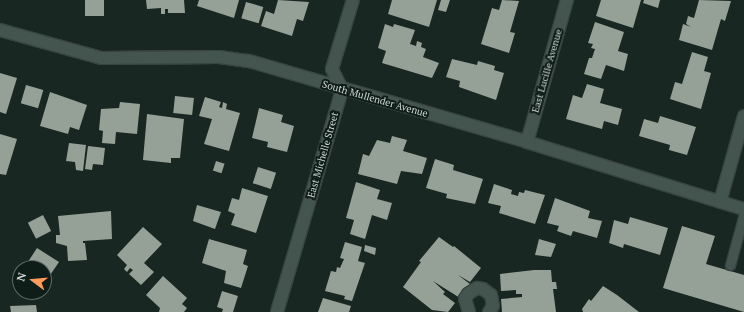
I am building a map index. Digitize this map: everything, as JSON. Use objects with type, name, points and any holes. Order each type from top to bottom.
[{"type":"street","points":[[342,89],[332,68],[353,0]]},
{"type":"street","name":"East Lucille Avenue","points":[[527,142],[567,0]]},
{"type":"street","name":"South Mullender Avenue","points":[[0,30],[101,58],[219,57],[249,61],[527,142],[744,209]]},
{"type":"street","name":"East Michelle Street","points":[[277,312],[342,89]]},
{"type":"street","points":[[720,202],[744,116]]},
{"type":"street","points":[[469,312],[466,299],[468,294],[477,288],[483,289],[491,295],[493,306],[489,312]]},
{"type":"lane","points":[[730,266],[744,214]]},
{"type":"building","points":[[85,0],[104,0],[104,16],[85,16]]},
{"type":"building","points":[[146,0],[184,0],[185,13],[168,13],[168,9],[165,9],[165,14],[161,14],[161,8],[147,9]]},
{"type":"building","points":[[199,0],[239,0],[234,18],[197,6]]},
{"type":"building","points":[[278,0],[309,2],[303,21],[297,19],[292,36],[261,26],[266,11],[274,14]]},
{"type":"building","points":[[392,0],[437,0],[429,27],[388,14]]},
{"type":"building","points":[[441,0],[450,0],[446,12],[438,10]]},
{"type":"building","points":[[502,0],[519,1],[510,32],[515,33],[509,53],[481,44],[492,8],[499,10]]},
{"type":"building","points":[[601,0],[641,0],[633,28],[596,16]]},
{"type":"building","points":[[644,0],[660,0],[658,8],[643,3]]},
{"type":"building","points":[[699,0],[731,1],[725,21],[721,19],[712,50],[679,40],[683,24],[691,27],[686,24],[688,16],[694,18]]},
{"type":"building","points":[[246,2],[263,7],[259,23],[241,18]]},
{"type":"building","points":[[595,22],[624,32],[618,51],[628,54],[624,71],[606,65],[601,79],[584,74],[589,58],[592,58],[595,49],[591,48],[593,44],[588,43]]},
{"type":"building","points":[[385,24],[393,27],[394,24],[415,30],[410,44],[416,46],[417,41],[422,43],[421,47],[426,49],[423,57],[439,63],[432,78],[382,63],[386,51],[378,48]]},
{"type":"building","points":[[692,52],[708,57],[704,71],[711,73],[701,109],[670,99],[675,82],[682,84]]},
{"type":"building","points":[[452,59],[477,65],[478,61],[495,66],[494,70],[504,73],[496,100],[459,87],[460,81],[446,77]]},
{"type":"building","points":[[0,73],[17,78],[6,114],[0,112]]},
{"type":"building","points":[[587,84],[604,89],[600,103],[622,109],[618,125],[604,121],[602,129],[566,119],[573,95],[582,98]]},
{"type":"building","points":[[26,85],[43,90],[38,108],[21,103]]},
{"type":"building","points":[[50,92],[87,105],[79,130],[70,127],[68,134],[40,126]]},
{"type":"building","points":[[175,96],[194,98],[192,115],[173,113]]},
{"type":"building","points":[[205,97],[221,102],[219,107],[222,108],[223,102],[227,104],[226,109],[240,113],[229,151],[204,144],[212,119],[199,116]]},
{"type":"building","points":[[120,102],[140,104],[137,134],[116,132],[115,144],[102,143],[103,131],[99,130],[101,109],[119,108]]},
{"type":"building","points":[[259,108],[283,115],[281,122],[294,126],[287,152],[267,147],[268,142],[252,138]]},
{"type":"building","points":[[147,114],[184,119],[180,158],[171,158],[171,163],[143,160]]},
{"type":"building","points":[[660,116],[696,127],[687,155],[669,150],[670,145],[639,136],[644,119],[658,123]]},
{"type":"building","points":[[0,134],[17,139],[6,175],[0,174]]},
{"type":"building","points":[[392,136],[407,140],[403,151],[427,158],[422,174],[401,171],[397,184],[358,174],[363,154],[369,156],[377,140],[390,143]]},
{"type":"building","points":[[69,143],[86,145],[83,171],[76,170],[75,162],[66,161]]},
{"type":"building","points":[[88,146],[105,148],[103,165],[93,164],[92,170],[85,169]]},
{"type":"building","points":[[435,159],[454,165],[453,170],[483,179],[475,204],[446,198],[447,194],[426,188]]},
{"type":"building","points":[[216,161],[225,164],[221,173],[213,171]]},
{"type":"building","points":[[258,167],[276,173],[271,189],[253,183]]},
{"type":"building","points":[[356,182],[380,190],[377,199],[392,203],[387,220],[372,215],[365,239],[350,234],[354,220],[346,218]]},
{"type":"building","points":[[494,184],[512,190],[511,194],[518,196],[519,192],[524,193],[525,190],[545,195],[535,224],[499,213],[501,206],[488,203]]},
{"type":"building","points":[[242,188],[268,196],[256,233],[231,225],[235,214],[228,211],[232,198],[239,200]]},
{"type":"building","points":[[555,198],[590,211],[588,218],[602,221],[597,238],[573,231],[571,236],[557,231],[559,226],[547,223]]},
{"type":"building","points":[[197,205],[221,212],[215,229],[193,221]]},
{"type":"building","points":[[111,211],[112,239],[83,241],[83,243],[85,243],[87,260],[68,261],[67,246],[56,243],[56,235],[60,235],[58,216]]},
{"type":"building","points":[[43,215],[51,231],[36,239],[28,223]]},
{"type":"building","points":[[630,217],[668,228],[660,255],[624,244],[623,248],[609,243],[614,220],[628,224]]},
{"type":"building","points":[[682,226],[715,236],[706,264],[744,275],[744,312],[663,288]]},
{"type":"building","points":[[143,227],[162,244],[144,263],[154,272],[141,285],[129,274],[133,270],[130,268],[127,272],[124,269],[127,265],[117,255]]},
{"type":"building","points":[[439,237],[453,247],[454,246],[481,268],[470,282],[458,275],[470,284],[460,298],[433,281],[445,292],[443,294],[455,303],[448,312],[432,310],[403,287],[421,262],[419,261]]},
{"type":"building","points":[[209,239],[247,250],[243,264],[248,266],[241,288],[224,283],[226,271],[202,263]]},
{"type":"building","points":[[539,239],[556,244],[551,257],[535,255]]},
{"type":"building","points":[[345,242],[362,247],[358,261],[365,263],[352,301],[344,299],[345,296],[325,291],[331,271],[336,272],[337,267],[340,268],[344,259],[340,258]]},
{"type":"building","points":[[365,245],[376,248],[375,255],[364,251]]},
{"type":"building","points":[[37,248],[59,262],[52,272],[52,260],[29,260]]},
{"type":"building","points":[[534,270],[551,270],[552,282],[556,282],[557,289],[553,289],[556,312],[502,312],[501,299],[522,297],[522,294],[516,294],[516,290],[501,291],[500,274]]},
{"type":"building","points":[[163,276],[187,298],[182,304],[187,308],[184,312],[159,312],[160,308],[146,295]]},
{"type":"building","points":[[603,286],[639,312],[583,312],[582,309],[589,299],[591,301]]},
{"type":"building","points":[[222,291],[238,296],[233,312],[222,312],[223,309],[217,307]]},
{"type":"building","points":[[323,298],[351,306],[349,312],[318,312]]},
{"type":"building","points":[[36,305],[37,312],[11,312],[10,306]]}]
